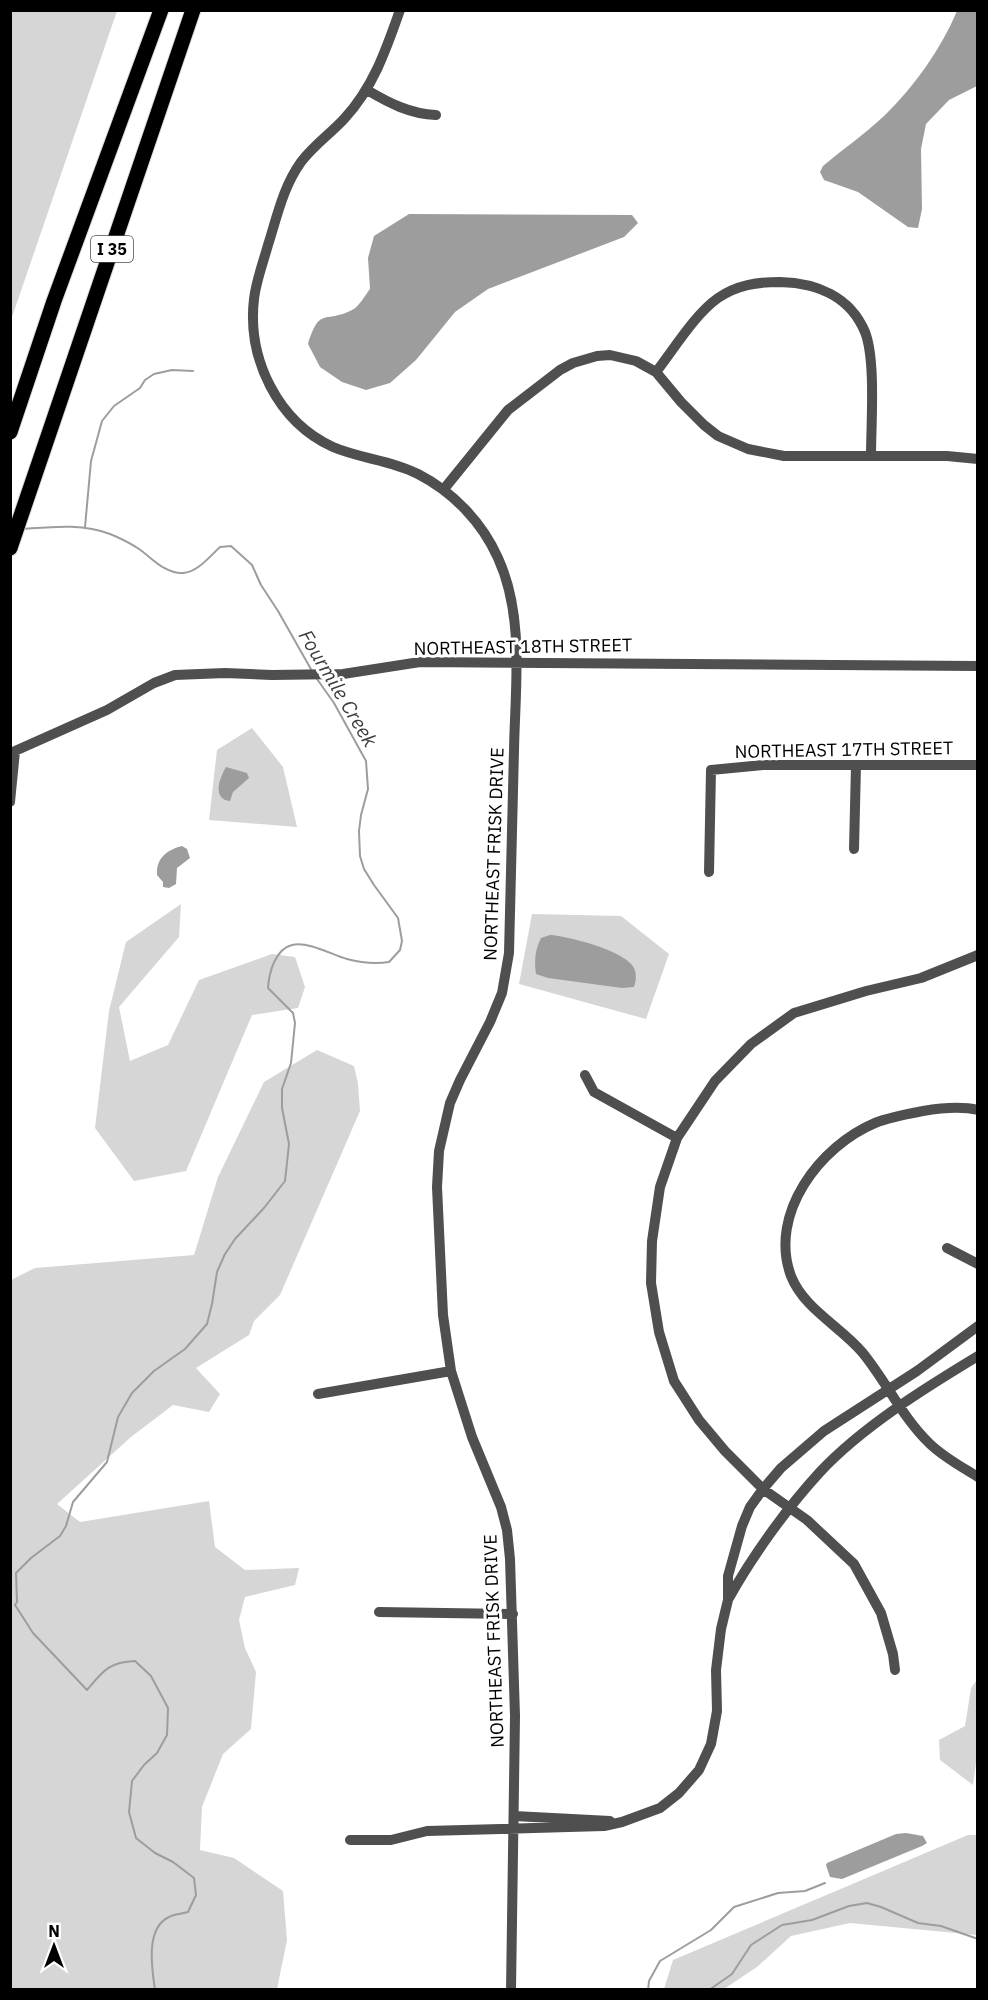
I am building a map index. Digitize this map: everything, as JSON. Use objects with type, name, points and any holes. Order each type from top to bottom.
[{"type":"highway","name":"I 35","points":[[10,432],[54,301],[161,10]]},
{"type":"highway","name":"I 35","points":[[10,548],[193,10]]},
{"type":"street","name":"NORTHEAST FRISK DRIVE","points":[[399,10],[382,60],[367,90],[343,120],[308,153],[288,183],[254,297],[253,313],[255,342],[265,376],[283,407],[306,430],[332,446],[397,465],[444,489],[479,525],[504,572],[512,606],[516,662],[509,952],[501,993],[490,1022],[450,1102],[439,1151],[437,1187],[443,1315],[451,1371],[468,1427],[498,1500],[507,1530],[513,1614],[514,1829],[511,1989]]},
{"type":"street","points":[[367,90],[400,108],[421,114],[436,115]]},
{"type":"street","points":[[656,372],[702,314],[717,298],[728,292],[752,283],[766,282],[795,283],[817,287],[841,300],[850,309],[865,333],[870,365],[871,456]]},
{"type":"street","points":[[444,489],[508,410],[560,370],[586,358],[610,355],[636,361],[656,372],[690,413],[711,430],[732,443],[767,454],[784,456],[947,456],[978,459]]},
{"type":"street","name":"NORTHEAST 18TH STREET","points":[[10,802],[15,751],[107,710],[154,683],[175,675],[343,674],[420,662],[978,666]]},
{"type":"street","name":"NORTHEAST 17TH STREET","points":[[710,872],[711,770],[763,765],[978,765]]},
{"type":"street","points":[[854,849],[856,765]]},
{"type":"street","points":[[895,1670],[893,1654],[881,1613],[855,1564],[791,1508],[763,1489],[725,1451],[699,1420],[674,1380],[659,1332],[651,1283],[652,1241],[660,1187],[677,1138],[715,1082],[751,1044],[794,1013],[866,991],[921,978],[978,955]]},
{"type":"street","points":[[585,1075],[594,1092],[677,1138]]},
{"type":"street","points":[[978,1110],[938,1108],[904,1114],[874,1123],[827,1154],[805,1183],[789,1213],[785,1246],[791,1276],[805,1299],[861,1352],[901,1405],[912,1424],[930,1445],[978,1477]]},
{"type":"street","points":[[947,1248],[978,1264]]},
{"type":"street","points":[[351,1840],[391,1840],[427,1831],[586,1828],[622,1822],[660,1808],[679,1793],[699,1770],[711,1743],[717,1711],[716,1670],[721,1629],[728,1600],[728,1576],[735,1546],[750,1507],[781,1468],[824,1431],[890,1390],[978,1326]]},
{"type":"street","points":[[728,1600],[758,1551],[820,1472],[840,1452],[901,1405],[978,1356]]},
{"type":"street","points":[[318,1394],[451,1371]]},
{"type":"street","points":[[379,1612],[513,1614]]},
{"type":"street","points":[[514,1816],[568,1817],[622,1822]]},
{"type":"shaded area","points":[[10,11],[117,11],[11,320],[10,320]]},
{"type":"shaded area","points":[[957,11],[977,11],[977,86],[949,100],[926,124],[921,149],[922,209],[918,228],[908,227],[858,192],[824,180],[820,172],[823,166],[877,123],[906,93],[935,53]]},
{"type":"shaded area","points":[[409,214],[632,215],[638,223],[624,237],[488,289],[455,312],[416,360],[390,383],[366,390],[342,382],[320,367],[308,344],[320,320],[343,314],[359,304],[370,289],[368,258],[374,236]]},
{"type":"shaded area","points":[[252,728],[283,767],[297,827],[209,820],[217,750]]},
{"type":"shaded area","points":[[226,767],[247,773],[249,778],[233,792],[230,801],[221,797],[219,793],[219,783]]},
{"type":"shaded area","points":[[182,846],[187,849],[190,858],[177,868],[176,884],[169,888],[163,887],[163,882],[157,875],[158,864],[167,852]]},
{"type":"shaded area","points":[[181,904],[179,937],[119,1007],[130,1061],[168,1045],[199,980],[272,954],[295,957],[305,987],[298,1008],[252,1015],[186,1171],[134,1181],[95,1128],[109,1011],[126,942]]},
{"type":"shaded area","points":[[532,914],[621,916],[669,954],[646,1019],[519,984]]},
{"type":"shaded area","points":[[550,935],[582,941],[620,956],[634,968],[636,978],[634,987],[622,988],[548,978],[536,974],[535,956],[539,942],[541,938]]},
{"type":"shaded area","points":[[317,1050],[354,1066],[360,1111],[280,1295],[254,1321],[249,1335],[196,1368],[220,1394],[209,1412],[173,1405],[131,1437],[57,1504],[80,1522],[209,1501],[215,1547],[245,1570],[299,1568],[295,1585],[245,1597],[239,1620],[245,1648],[256,1672],[251,1729],[223,1754],[202,1807],[200,1850],[234,1858],[283,1891],[287,1940],[277,1989],[11,1989],[11,1280],[35,1268],[194,1255],[218,1177],[264,1082]]},
{"type":"shaded area","points":[[977,1680],[977,1755],[973,1785],[940,1760],[939,1740],[965,1726],[971,1688]]},
{"type":"shaded area","points":[[896,1834],[923,1836],[927,1843],[842,1879],[830,1877],[827,1863]]},
{"type":"shaded area","points":[[968,1835],[977,1835],[977,1935],[850,1923],[791,1936],[757,1967],[724,1989],[664,1989],[673,1960]]},
{"type":"waterway","points":[[85,527],[91,461],[102,421],[114,406],[140,388],[145,380],[154,374],[172,370],[193,371]]},
{"type":"waterway","name":"Fourmile Creek","points":[[22,529],[89,528],[129,543],[159,565],[176,573],[194,570],[220,547],[231,546],[252,565],[261,585],[312,671]]},
{"type":"waterway","name":"Fourmile Creek","points":[[15,1605],[17,1602],[16,1573],[31,1558],[60,1536],[66,1526],[73,1502],[107,1462],[118,1417],[132,1393],[154,1371],[185,1349],[207,1324],[217,1272],[225,1254],[285,1181],[289,1144],[282,1108],[282,1089],[291,1063],[295,1023],[293,1013],[268,988],[277,956],[286,947],[299,944],[353,960],[379,963],[389,962],[400,950],[402,941],[398,918],[364,869],[360,856],[359,831],[368,789],[366,761],[334,703],[317,679]]},
{"type":"waterway","name":"Fourmile Creek","points":[[15,1605],[33,1633],[87,1690],[107,1669],[119,1663],[135,1661],[151,1676],[168,1708],[167,1735],[157,1753],[132,1781],[129,1812],[136,1838],[194,1878],[196,1895],[188,1912],[169,1917],[161,1922],[156,1930],[152,1950],[155,1990]]},
{"type":"waterway","points":[[648,1990],[649,1981],[660,1961],[711,1930],[734,1907],[778,1893],[805,1891],[825,1883]]},
{"type":"waterway","points":[[709,1990],[732,1974],[751,1945],[782,1925],[812,1920],[849,1906],[867,1903],[918,1923],[941,1926],[978,1939]]}]
